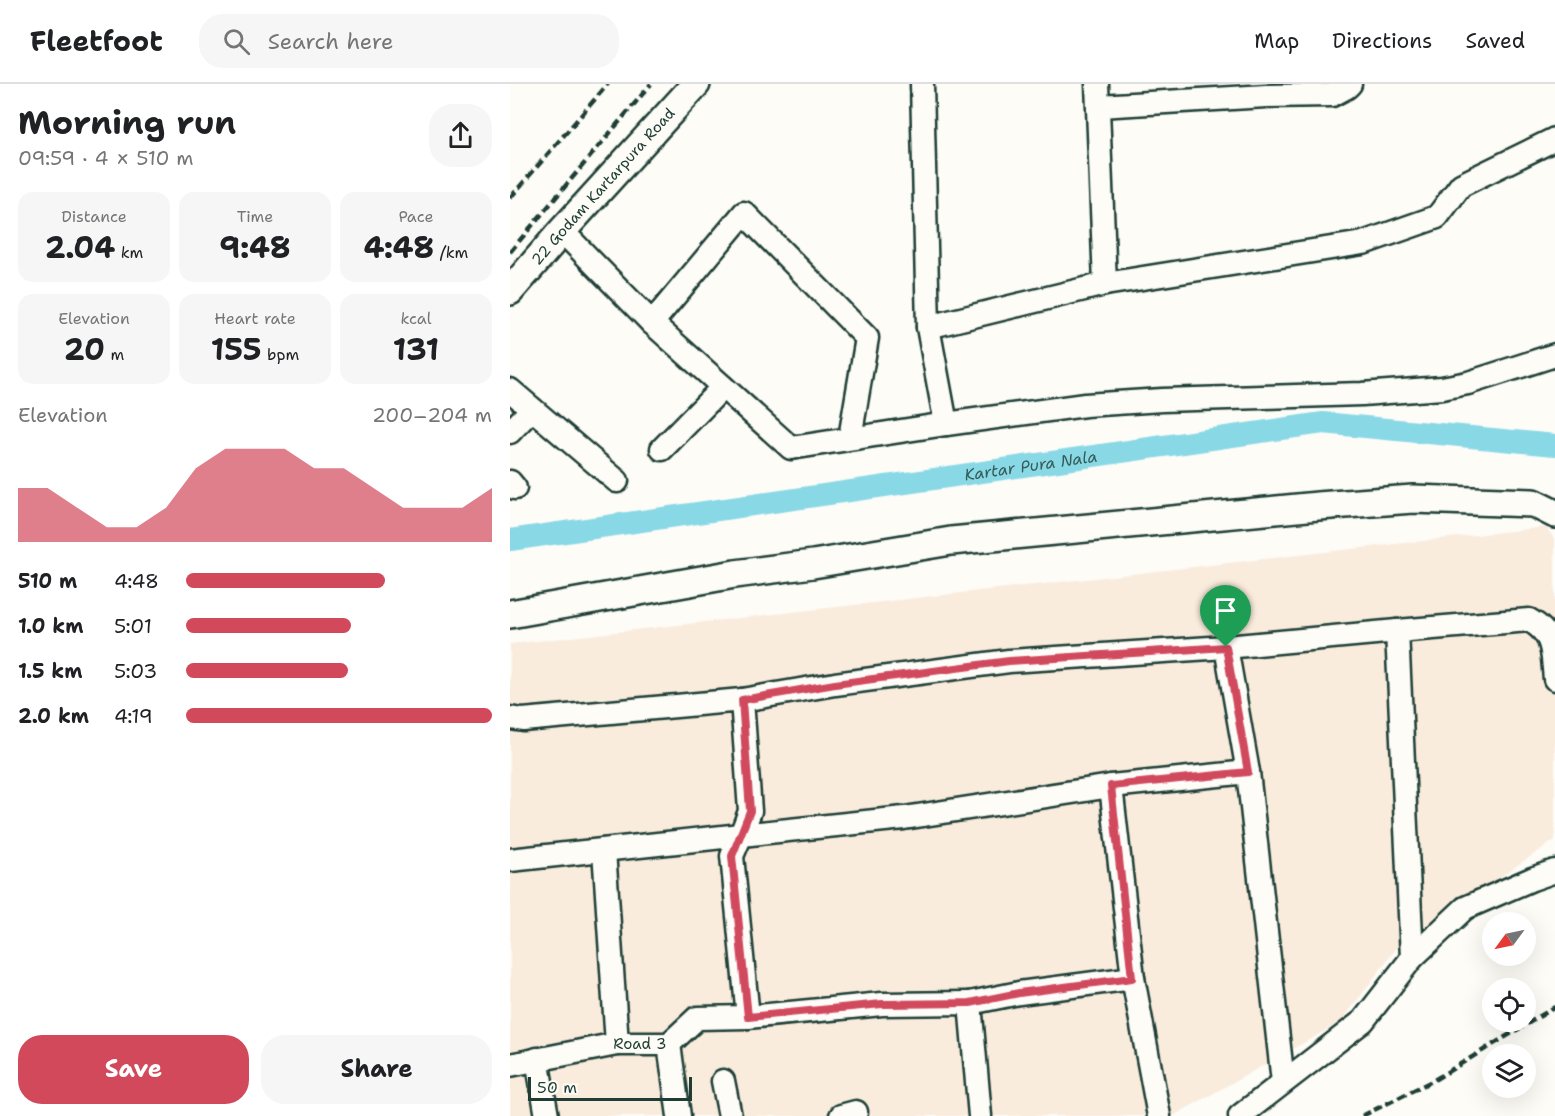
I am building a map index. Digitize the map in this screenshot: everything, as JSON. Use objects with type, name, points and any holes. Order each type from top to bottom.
[{"type":"street","name":"22 Godam Kartarpura Road","points":[[510,291],[696,84]]},
{"type":"street","points":[[922,84],[928,327],[946,424]]},
{"type":"street","points":[[1105,284],[1098,95],[1332,95],[1350,84]]},
{"type":"street","points":[[928,327],[1105,284],[1363,243],[1437,217],[1461,185],[1555,139]]},
{"type":"street","points":[[652,323],[744,213],[867,338],[850,438]]},
{"type":"street","points":[[562,231],[652,323],[791,448],[1085,405],[1162,400],[1362,394],[1442,388],[1468,383],[1555,355]]},
{"type":"street","points":[[662,449],[723,387]]},
{"type":"street","points":[[510,390],[617,481]]},
{"type":"street","points":[[510,432],[532,409]]},
{"type":"street","points":[[510,614],[735,574],[813,564],[951,541],[1413,499],[1533,503],[1555,514]]},
{"type":"street","points":[[510,718],[523,720],[742,700],[835,684],[1009,661],[1226,647],[1529,621],[1540,626],[1551,642],[1555,680]]},
{"type":"street","points":[[1397,631],[1412,958]]},
{"type":"street","points":[[1226,647],[1248,772],[1283,1082]]},
{"type":"street","points":[[742,700],[750,811],[732,856],[748,1017]]},
{"type":"street","points":[[510,860],[904,818],[1111,786],[1248,772]]},
{"type":"street","points":[[1111,786],[1132,978],[1159,1116]]},
{"type":"street","points":[[604,850],[617,1044]]},
{"type":"street","points":[[1240,1116],[1363,1021],[1412,958],[1465,908],[1555,871]]},
{"type":"street","name":"Road 3","points":[[510,1065],[617,1044],[669,1044],[697,1018],[748,1017],[882,1004],[970,1003],[1019,993],[1132,978]]},
{"type":"street","points":[[970,1003],[980,1116]]},
{"type":"street","points":[[669,1044],[679,1116]]},
{"type":"street","points":[[537,1059],[548,1116]]},
{"type":"street","points":[[723,1081],[730,1116]]},
{"type":"shaded area","points":[[1546,527],[1555,540],[1555,840],[1398,946],[1341,1022],[1173,1116],[510,1116],[510,644]]},
{"type":"waterway","name":"Kartar Pura Nala","points":[[510,540],[1323,423],[1555,445]]},
{"type":"railway","points":[[510,198],[608,84]]},
{"type":"railway","points":[[510,252],[651,84]]},
{"type":"railway","points":[[1362,1116],[1434,1080],[1555,1007]]},
{"type":"route","points":[[1226,647],[1248,772],[1111,786],[1132,978],[1019,993],[970,1003],[882,1004],[748,1017],[732,856],[750,811],[742,700],[835,684],[1009,661],[1226,647]]}]
